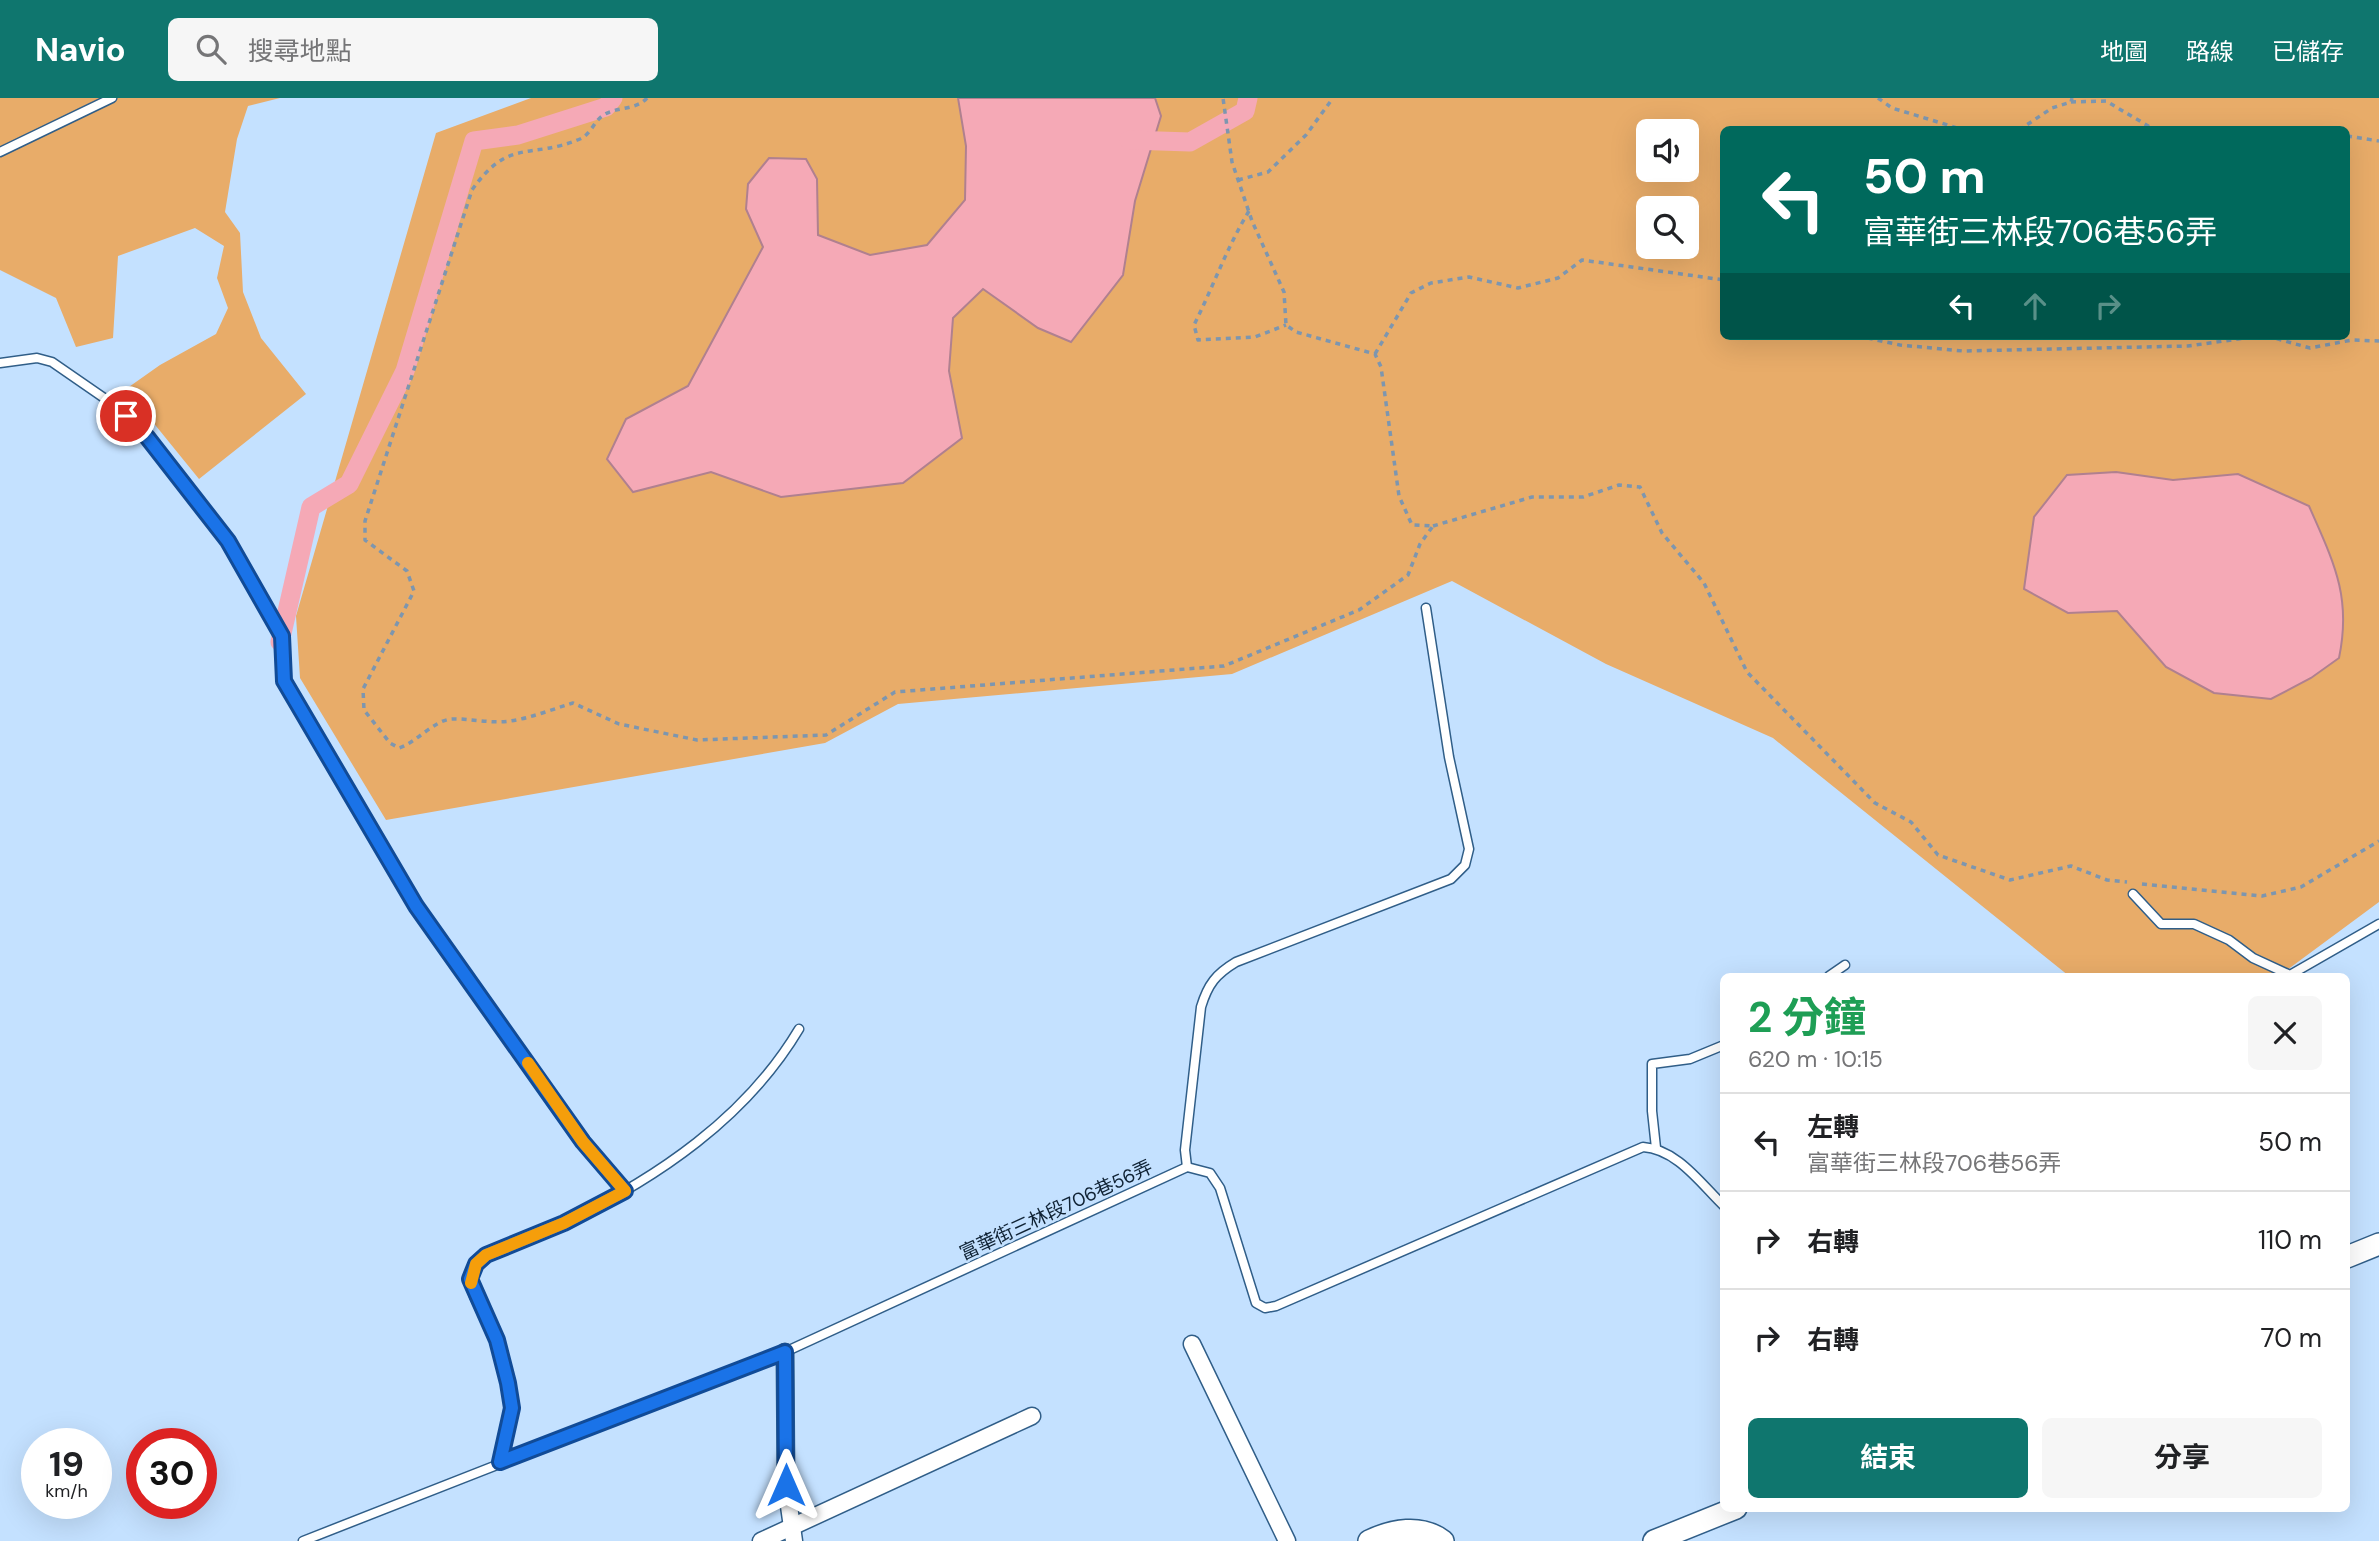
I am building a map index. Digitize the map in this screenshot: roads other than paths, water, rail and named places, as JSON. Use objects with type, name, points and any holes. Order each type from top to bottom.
[{"type":"street","points":[[2350,1257],[2379,1244]]},
{"type":"street","points":[[1192,1344],[1287,1541]]},
{"type":"street","points":[[785,1352],[786,1485],[793,1535]]},
{"type":"street","points":[[761,1541],[793,1535],[1032,1416]]},
{"type":"street","points":[[1654,1541],[1726,1512]]},
{"type":"street","points":[[1369,1541],[1387,1532],[1412,1530],[1431,1534],[1443,1541]]},
{"type":"lane","points":[[0,152],[112,98]]},
{"type":"lane","points":[[0,363],[37,358],[52,362],[107,400],[147,437],[228,541],[282,636],[284,681],[416,906],[583,1142],[625,1191]]},
{"type":"lane","points":[[1426,608],[1449,757],[1469,849],[1465,866],[1451,879],[1236,962],[1217,974],[1207,988],[1201,1007],[1185,1150],[1187,1167],[1209,1173],[1220,1188],[1256,1303],[1265,1307],[1276,1306],[1643,1147],[1656,1148],[1674,1157],[1720,1202]]},
{"type":"lane","points":[[2133,894],[2161,924],[2194,924],[2286,973]]},
{"type":"lane","points":[[2293,973],[2379,924]]},
{"type":"lane","points":[[1833,973],[1845,965]]},
{"type":"lane","points":[[500,1462],[512,1408],[497,1340],[470,1279],[476,1264],[486,1255],[564,1223],[670,1165],[722,1122],[781,1061],[799,1029]]},
{"type":"lane","points":[[1656,1148],[1652,1111],[1652,1064],[1690,1059],[1720,1047]]},
{"type":"lane","name":"富華街三林段706巷56弄","points":[[303,1541],[785,1352],[1187,1167]]},
{"type":"waterway","points":[[280,642],[311,507],[349,484],[405,371],[474,141],[518,135],[606,107],[613,98]]},
{"type":"waterway","points":[[1129,140],[1190,142],[1245,111],[1248,98]]}]
